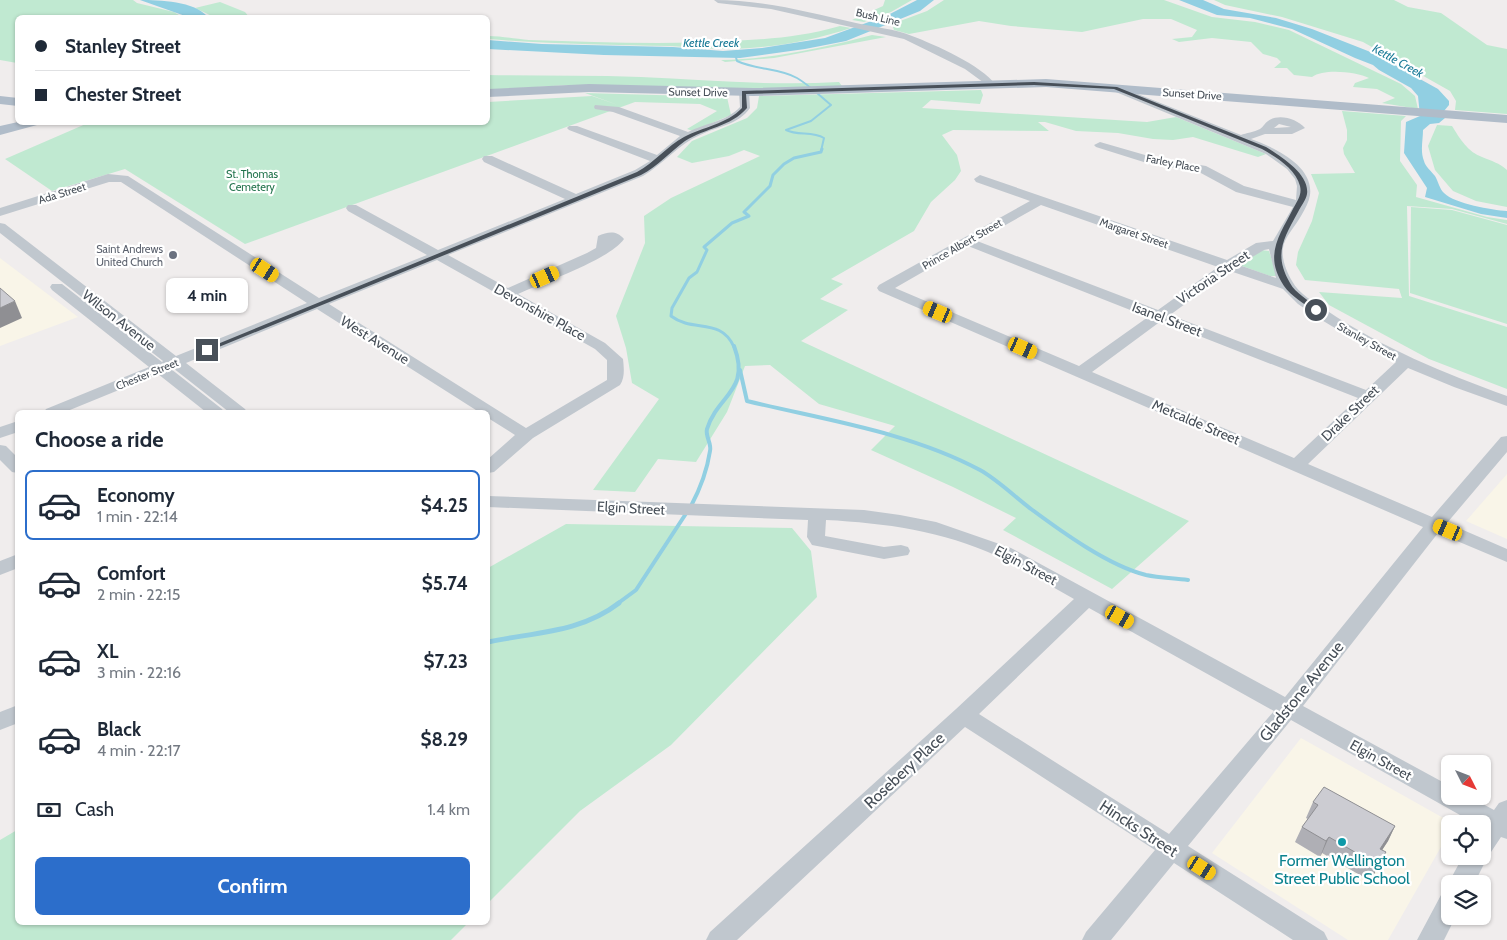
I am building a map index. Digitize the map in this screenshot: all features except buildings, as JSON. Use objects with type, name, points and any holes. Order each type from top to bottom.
[{"type":"main road","name":"Sunset Drive","points":[[490,93],[581,88],[744,92],[1046,83],[1507,119]]},
{"type":"main road","points":[[0,100],[15,102]]},
{"type":"main road","points":[[0,131],[21,125]]},
{"type":"street","name":"Bush Line","points":[[718,0],[757,4],[892,33],[922,43],[969,67],[984,77],[991,85]]},
{"type":"street","points":[[1115,88],[1272,152],[1295,171],[1303,185],[1304,195],[1278,244]]},
{"type":"street","name":"Chester Street","points":[[57,410],[639,173],[690,136],[741,113],[744,108],[744,92]]},
{"type":"street","points":[[599,107],[615,109],[690,136]]},
{"type":"street","points":[[573,128],[659,160]]},
{"type":"street","points":[[1241,138],[1264,130]]},
{"type":"street","name":"Farley Place","points":[[1100,145],[1150,160],[1202,168],[1240,189],[1300,205]]},
{"type":"street","points":[[488,159],[576,198]]},
{"type":"street","name":"Ada Street","points":[[0,212],[108,178],[124,179]]},
{"type":"street","name":"West Avenue","points":[[124,179],[486,410]]},
{"type":"street","name":"Margaret Street","points":[[980,179],[1288,286]]},
{"type":"street","name":"Prince Albert Street","points":[[884,288],[1040,200]]},
{"type":"street","name":"Devonshire Place","points":[[352,208],[508,293],[610,353],[617,365],[614,382],[526,435]]},
{"type":"street","name":"Wilson Avenue","points":[[0,227],[30,258],[160,369],[213,410]]},
{"type":"street","name":"Wilson Avenue","points":[[0,241],[30,258],[175,362],[236,410]]},
{"type":"street","name":"Isanel Street","points":[[966,242],[1367,396]]},
{"type":"street","name":"Victoria Street","points":[[1080,373],[1228,266],[1261,246],[1278,244]]},
{"type":"street","name":"Stanley Street","points":[[1278,244],[1278,265],[1288,286],[1309,304],[1335,322],[1405,362],[1507,401]]},
{"type":"street","points":[[508,293],[592,256],[603,248]]},
{"type":"street","name":"Metcalde Street","points":[[884,288],[1507,556]]},
{"type":"street","name":"Drake Street","points":[[1296,465],[1405,362]]},
{"type":"street","name":"West Avenue","points":[[490,412],[526,435]]},
{"type":"street","points":[[0,433],[15,427]]},
{"type":"street","points":[[490,466],[526,435]]},
{"type":"street","name":"Gladstone Avenue","points":[[1095,940],[1288,709],[1435,525],[1507,441]]},
{"type":"street","points":[[0,450],[15,465]]},
{"type":"street","name":"Elgin Street","points":[[490,501],[899,519],[950,531],[1004,552],[1288,709],[1504,821]]},
{"type":"street","points":[[817,515],[816,537],[819,541],[884,552],[901,551]]},
{"type":"street","points":[[0,568],[15,561]]},
{"type":"street","name":"Rosebery Place","points":[[731,936],[1087,598]]},
{"type":"street","points":[[0,722],[15,714]]},
{"type":"street","name":"Hincks Street","points":[[964,715],[1315,940]]},
{"type":"street","points":[[1491,835],[1504,821]]},
{"type":"street","points":[[1430,940],[1441,920]]},
{"type":"shaded area","points":[[0,258],[78,317],[0,346]]},
{"type":"shaded area","points":[[1507,474],[1507,539],[1466,521]]},
{"type":"shaded area","points":[[1301,738],[1441,817],[1441,847],[1388,940],[1348,940],[1212,853]]},
{"type":"green space","points":[[0,0],[133,0],[137,3],[174,12],[179,15],[15,15],[15,63],[0,60]]},
{"type":"green space","points":[[885,0],[912,0],[891,12],[864,22],[852,20],[883,6]]},
{"type":"green space","points":[[944,0],[1164,0],[1212,17],[1255,22],[1289,30],[1401,84],[1415,96],[1418,109],[1382,103],[1395,98],[1377,89],[1353,87],[1355,83],[1369,78],[1364,76],[1332,72],[1317,74],[1312,77],[1294,75],[1287,68],[1274,68],[1281,62],[1277,58],[1263,54],[1251,42],[1212,38],[1179,42],[1172,39],[1192,37],[1197,30],[1171,19],[1143,19],[1082,32],[1011,26],[979,21],[909,34],[894,30],[892,24],[927,11]]},
{"type":"green space","points":[[1214,0],[1394,0],[1408,7],[1441,13],[1487,45],[1507,49],[1507,114],[1455,110],[1456,101],[1450,91],[1363,42],[1282,17],[1225,5]]},
{"type":"green space","points":[[220,2],[245,12],[247,15],[210,15],[195,8]]},
{"type":"green space","points":[[840,26],[851,28],[791,43],[731,49],[490,39],[490,36],[498,36],[529,40],[655,43],[759,39],[812,33]]},
{"type":"green space","points":[[872,35],[886,37],[774,58],[725,62],[721,60],[759,58],[797,52]]},
{"type":"green space","points":[[490,75],[622,76],[765,83],[839,82],[842,86],[744,89],[569,85],[490,90]]},
{"type":"green space","points":[[981,90],[983,95],[980,104],[931,100],[922,108],[1147,122],[1176,117],[1266,154],[1258,157],[1193,137],[1173,140],[1153,139],[1118,133],[1076,131],[1045,122],[1038,122],[1049,131],[953,130],[942,135],[957,155],[961,171],[955,180],[931,202],[914,231],[831,279],[843,284],[820,299],[848,310],[801,341],[1189,521],[1112,589],[1003,530],[1016,518],[871,450],[895,426],[819,404],[770,365],[745,366],[727,412],[696,462],[658,459],[635,492],[593,490],[659,399],[632,383],[626,348],[616,316],[645,243],[644,216],[671,198],[760,156],[744,150],[729,156],[692,163],[677,157],[692,141],[747,118],[757,108],[759,96]]},
{"type":"green space","name":"St. Thomas Cemetery","points":[[585,93],[727,97],[731,115],[693,131],[687,129],[717,111],[700,104],[635,102],[245,244],[125,169],[52,191],[5,159],[83,125],[490,125],[490,102],[592,96],[618,105]]},
{"type":"green space","points":[[1342,111],[1406,116],[1401,121],[1400,161],[1417,185],[1416,197],[1487,217],[1507,220],[1507,224],[1452,209],[1407,206],[1409,296],[1507,327],[1507,389],[1429,359],[1329,305],[1319,292],[1402,298],[1399,289],[1305,280],[1296,265],[1298,252],[1312,221],[1319,193],[1311,174],[1355,173],[1344,154],[1343,148],[1347,140],[1347,130]]},
{"type":"green space","points":[[1437,125],[1452,126],[1461,140],[1473,152],[1507,170],[1507,207],[1476,201],[1453,191],[1435,170],[1428,146]]},
{"type":"green space","points":[[1411,207],[1452,210],[1507,225],[1507,324],[1410,293]]},
{"type":"green space","points":[[1261,250],[1269,251],[1277,276],[1270,276],[1242,266]]},
{"type":"green space","points":[[566,524],[792,528],[811,551],[817,597],[671,745],[580,811],[490,901],[490,567]]},
{"type":"green space","points":[[15,831],[15,925],[466,925],[451,940],[0,940],[0,840]]},
{"type":"water","points":[[140,0],[176,2],[194,8],[206,15],[182,15]]},
{"type":"water","name":"Kettle Creek","points":[[917,0],[934,0],[920,11],[846,41],[740,58],[604,55],[490,49],[490,40],[542,44],[673,47],[723,51],[762,48],[825,38],[888,15]]},
{"type":"water","name":"Kettle Creek","points":[[1179,0],[1203,0],[1224,9],[1276,18],[1312,29],[1373,53],[1438,89],[1449,101],[1449,105],[1444,111],[1445,118],[1439,123],[1430,124],[1423,130],[1422,149],[1427,167],[1435,176],[1440,188],[1449,197],[1474,206],[1507,211],[1507,218],[1481,214],[1425,197],[1427,188],[1404,153],[1406,122],[1420,116],[1418,96],[1411,88],[1373,65],[1292,29],[1250,18],[1217,15]]},
{"type":"waterway","points":[[735,54],[737,61],[744,64],[783,72],[797,78],[831,105],[811,121],[786,130],[824,138],[821,151]]},
{"type":"waterway","points":[[734,347],[722,332],[714,328],[688,324],[671,316],[672,308],[689,278],[697,272],[707,250],[704,247],[732,223],[749,216],[744,212],[770,186],[773,175],[784,164],[794,158],[821,152],[822,149]]},
{"type":"waterway","points":[[691,506],[703,480],[709,458],[710,448],[707,429],[712,417],[736,383],[738,361],[734,346]]},
{"type":"waterway","points":[[740,370],[747,401],[896,436],[953,457],[987,474],[1057,528],[1117,564],[1146,575],[1188,580]]},
{"type":"waterway","points":[[617,604],[636,590],[687,512]]},
{"type":"waterway","points":[[490,642],[573,626],[604,613],[619,603]]},
{"type":"place","name":"Saint Andrews United Church","points":[[173,255]]},
{"type":"place","name":"Former Wellington Street Public School","points":[[1342,842]]},
{"type":"route","points":[[207,350],[639,173],[651,167],[684,139],[741,113],[745,103],[744,92],[1034,83],[1115,88],[1264,148],[1279,157],[1295,171],[1303,185],[1304,195],[1276,248],[1278,265],[1288,286],[1316,310]]}]
